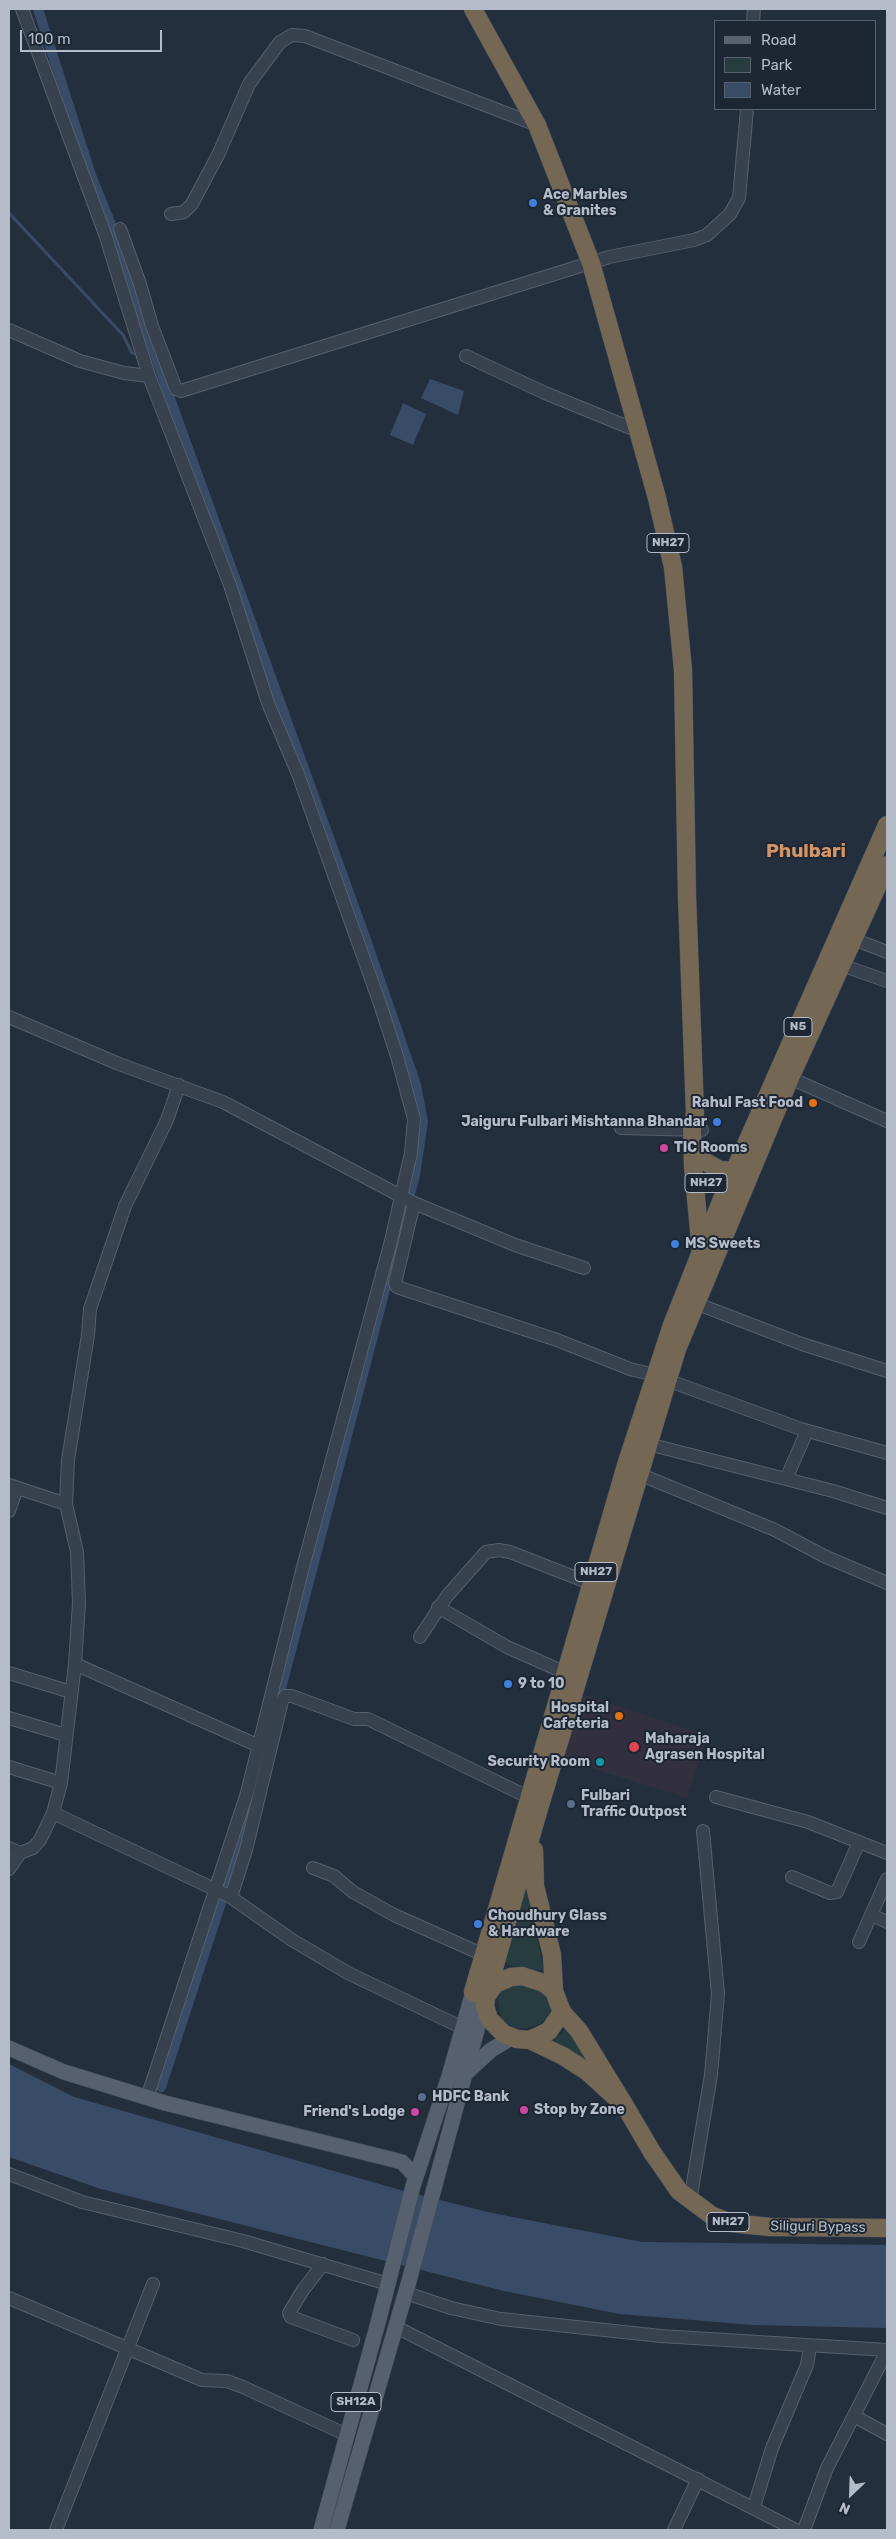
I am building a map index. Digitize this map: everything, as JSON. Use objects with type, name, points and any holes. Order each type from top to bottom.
[{"type":"highway","name":"NH27","points":[[479,12],[537,125],[591,263],[667,535],[680,622],[687,896],[696,1124],[697,1226],[709,1252]]},
{"type":"highway","name":"N5","points":[[710,1229],[734,1170],[886,833]]},
{"type":"highway","name":"N5","points":[[709,1252],[887,865]]},
{"type":"highway","name":"NH27","points":[[625,2106],[588,2072],[563,2056],[530,2040],[511,2038],[499,2030],[489,2019],[479,1994],[484,1954],[626,1462],[707,1274],[710,1229],[704,1161],[696,1124]]},
{"type":"highway","points":[[704,1161],[720,1170],[734,1170]]},
{"type":"highway","name":"NH27","points":[[479,1994],[535,1822],[648,1444],[674,1317],[709,1252]]},
{"type":"highway","name":"NH27","points":[[535,1822],[535,1886],[552,1955],[554,1990],[562,2012],[579,2031],[625,2106]]},
{"type":"highway","points":[[479,1994],[494,1984],[511,1977],[533,1978],[554,1990]]},
{"type":"highway","points":[[530,2040],[549,2031],[562,2012]]},
{"type":"highway","name":"Siliguri Bypass","points":[[625,2106],[666,2174],[690,2201],[711,2215],[731,2223],[748,2226],[887,2228]]},
{"type":"main road","name":"SH12A","points":[[320,2530],[390,2279],[414,2182],[463,2028],[479,1994]]},
{"type":"main road","name":"SH12A","points":[[336,2530],[434,2191],[464,2075],[479,1994]]},
{"type":"main road","points":[[464,2075],[491,2050],[511,2038]]},
{"type":"main road","points":[[9,2048],[64,2072],[207,2116],[402,2162],[423,2152]]},
{"type":"main road","points":[[402,2162],[414,2182]]},
{"type":"street","points":[[22,9],[102,227],[150,376],[230,585],[268,703],[298,774],[397,1056],[414,1119],[411,1153],[401,1197],[247,1793],[224,1894]]},
{"type":"street","points":[[171,214],[184,212],[192,204],[219,153],[249,84],[280,42],[292,35],[313,39],[537,125]]},
{"type":"street","points":[[120,229],[140,284],[152,326],[176,389],[181,391],[609,257],[694,240],[717,228],[730,214],[739,198],[747,110]]},
{"type":"street","points":[[136,332],[152,326]]},
{"type":"street","points":[[9,330],[80,361],[124,373],[150,376]]},
{"type":"street","points":[[466,356],[638,431]]},
{"type":"street","points":[[852,939],[887,952]]},
{"type":"street","points":[[841,965],[887,981]]},
{"type":"street","points":[[9,1017],[119,1064],[223,1102],[414,1203],[514,1245],[584,1268]]},
{"type":"street","points":[[790,1078],[887,1121]]},
{"type":"street","points":[[9,1869],[14,1850],[32,1848],[40,1840],[53,1814],[62,1783],[75,1664],[79,1586],[77,1552],[66,1504],[68,1460],[87,1344],[90,1309],[125,1206],[167,1120],[180,1085]]},
{"type":"street","points":[[621,1128],[696,1124]]},
{"type":"street","points":[[414,1203],[395,1283],[398,1287],[556,1340],[807,1431],[887,1453]]},
{"type":"street","points":[[695,1303],[802,1344],[887,1370]]},
{"type":"street","points":[[786,1479],[807,1431]]},
{"type":"street","points":[[648,1444],[786,1479],[887,1508]]},
{"type":"street","points":[[639,1474],[775,1530],[824,1556],[887,1583]]},
{"type":"street","points":[[9,1511],[13,1486],[66,1504]]},
{"type":"street","points":[[420,1637],[438,1607],[462,1577],[486,1552],[499,1550],[592,1584]]},
{"type":"street","points":[[438,1607],[507,1647],[566,1673]]},
{"type":"street","points":[[75,1664],[259,1746]]},
{"type":"street","points":[[9,1673],[71,1692]]},
{"type":"street","points":[[147,2098],[224,1894],[246,1850],[282,1701],[285,1696],[292,1696],[354,1720],[368,1719],[530,1798]]},
{"type":"street","points":[[9,1718],[66,1735]]},
{"type":"street","points":[[9,1767],[62,1783]]},
{"type":"street","points":[[716,1797],[808,1822],[887,1853]]},
{"type":"street","points":[[53,1814],[224,1894],[292,1940],[348,1972],[463,2028]]},
{"type":"street","points":[[690,2201],[711,2075],[718,1994],[704,1830]]},
{"type":"street","points":[[792,1877],[830,1893],[837,1892],[859,1842]]},
{"type":"street","points":[[313,1868],[334,1876],[353,1892],[394,1915],[484,1954]]},
{"type":"street","points":[[859,1942],[887,1879]]},
{"type":"street","points":[[872,1915],[887,1922]]},
{"type":"street","points":[[9,2174],[82,2202],[243,2241],[323,2264],[390,2279]]},
{"type":"street","points":[[323,2264],[303,2290],[289,2313],[291,2317],[353,2340]]},
{"type":"street","points":[[56,2530],[154,2284]]},
{"type":"street","points":[[407,2287],[452,2308],[501,2319],[661,2336],[810,2347],[887,2350],[827,2468],[804,2530]]},
{"type":"street","points":[[9,2298],[202,2380],[227,2381],[243,2387],[347,2435]]},
{"type":"street","points":[[396,2327],[754,2507],[796,2530]]},
{"type":"street","points":[[754,2507],[772,2448],[807,2365],[810,2347]]},
{"type":"street","points":[[854,2416],[887,2434]]},
{"type":"street","points":[[674,2530],[698,2479]]},
{"type":"shaded area","name":"Maharaja Agrasen Hospital","points":[[579,1693],[708,1736],[687,1798],[560,1758]]},
{"type":"green space","points":[[526,1886],[544,1971],[508,1965],[505,1960]]},
{"type":"green space","points":[[525,1984],[545,1991],[552,2007],[548,2017],[539,2024],[527,2028],[514,2028],[501,2018],[498,1999],[502,1990],[514,1985]]},
{"type":"green space","points":[[570,2026],[588,2061],[554,2040]]},
{"type":"water","points":[[430,379],[464,391],[458,415],[421,398]]},
{"type":"water","points":[[403,403],[426,414],[413,445],[390,435]]},
{"type":"water","points":[[9,2064],[74,2097],[404,2191],[492,2213],[642,2242],[887,2245],[887,2328],[753,2325],[620,2314],[504,2291],[101,2189],[9,2157]]},
{"type":"waterway","points":[[38,9],[91,175],[110,222],[168,393],[365,937],[416,1085],[423,1122],[415,1175],[277,1704]]},
{"type":"waterway","points":[[9,213],[123,335],[132,353],[137,354]]},
{"type":"waterway","points":[[161,2087],[233,1866],[254,1793]]},
{"type":"place","name":"Ace Marbles & Granites","points":[[533,203]]},
{"type":"place","name":"Rahul Fast Food","points":[[813,1103]]},
{"type":"place","name":"Jaiguru Fulbari Mishtanna Bhandar","points":[[717,1122]]},
{"type":"place","name":"TIC Rooms","points":[[664,1148]]},
{"type":"place","name":"MS Sweets","points":[[675,1244]]},
{"type":"place","name":"9 to 10","points":[[508,1684]]},
{"type":"place","name":"Hospital Cafeteria","points":[[619,1716]]},
{"type":"place","name":"Maharaja Agrasen Hospital","points":[[634,1747]]},
{"type":"place","name":"Security Room","points":[[600,1762]]},
{"type":"place","name":"Fulbari Traffic Outpost","points":[[571,1804]]},
{"type":"place","name":"Choudhury Glass & Hardware","points":[[478,1924]]},
{"type":"place","name":"HDFC Bank","points":[[422,2097]]},
{"type":"place","name":"Stop by Zone","points":[[524,2110]]},
{"type":"place","name":"Friend's Lodge","points":[[415,2112]]},
{"type":"district","name":"Phulbari","points":[[806,852]]}]
